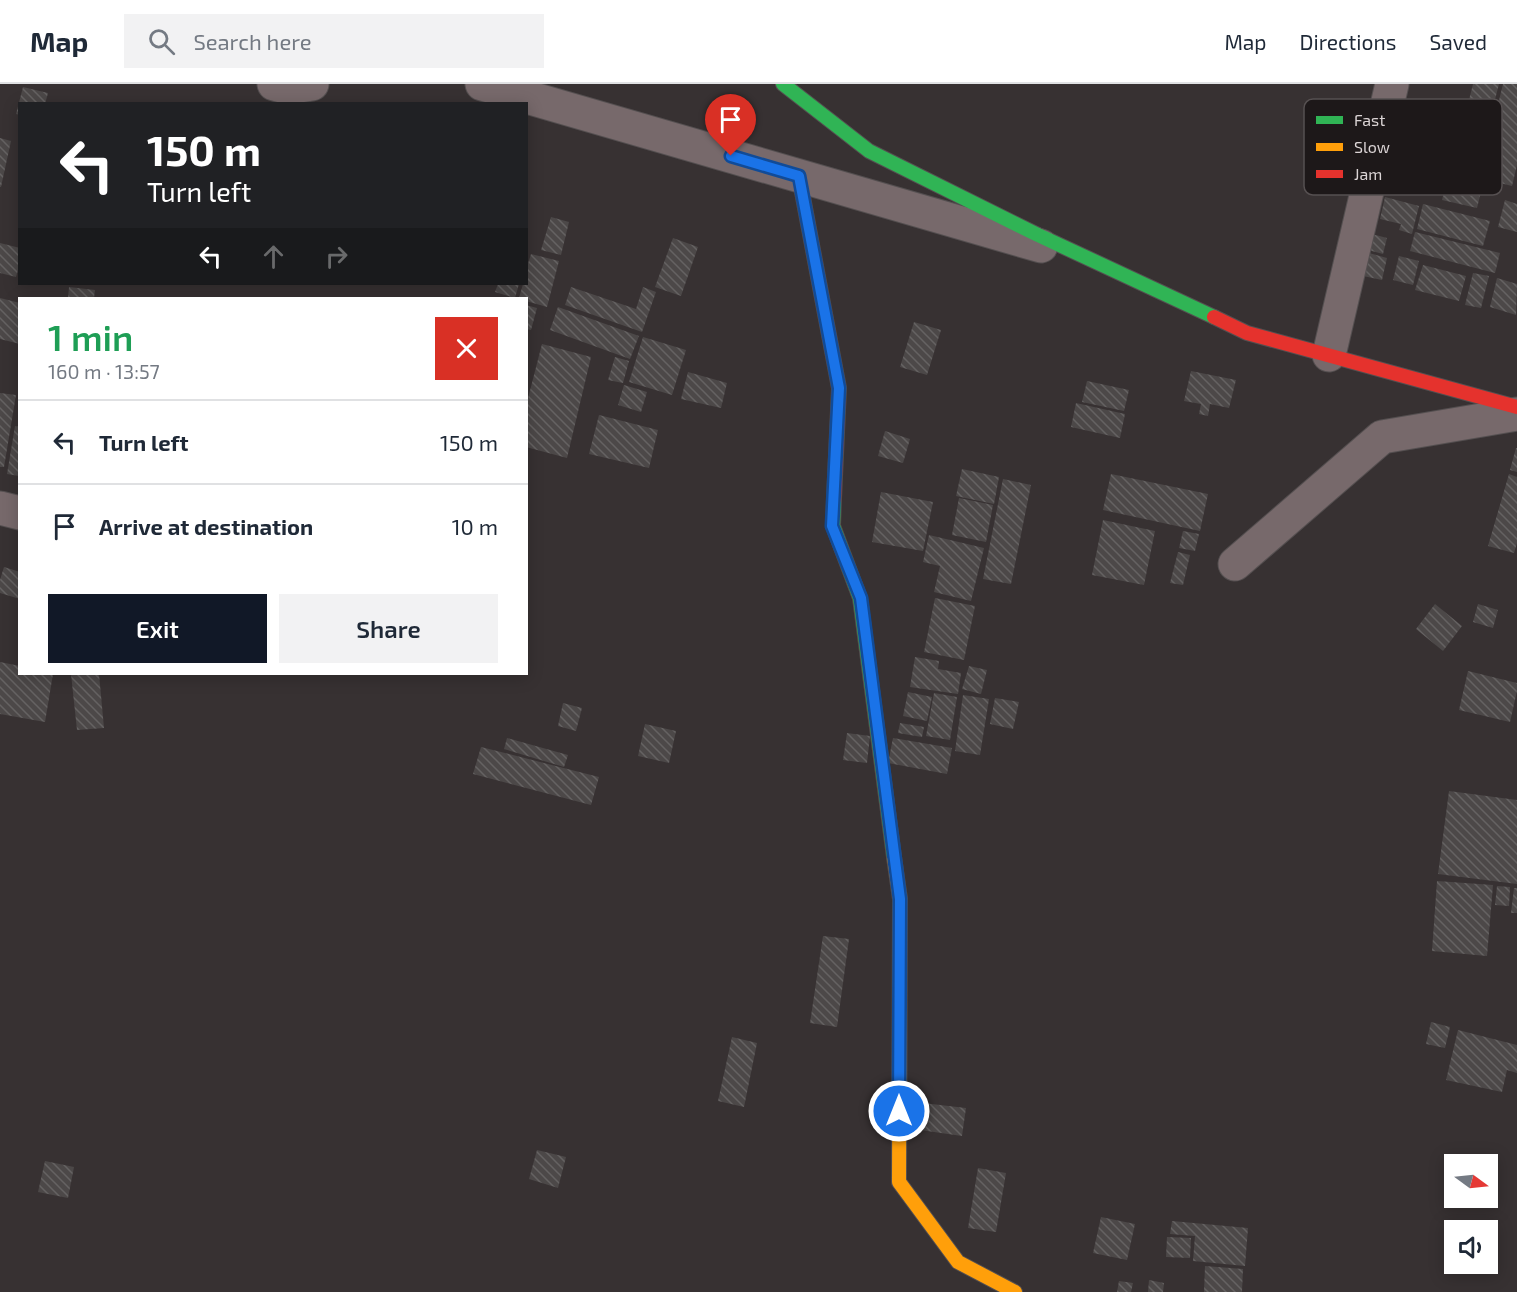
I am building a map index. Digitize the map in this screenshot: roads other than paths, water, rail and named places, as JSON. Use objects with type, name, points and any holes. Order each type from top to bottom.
[{"type":"street","points":[[274,84],[288,88],[312,84]]},
{"type":"street","points":[[482,84],[1094,261]]},
{"type":"street","points":[[783,84],[869,151],[1038,235],[1247,333],[1517,407]]},
{"type":"street","points":[[1389,99],[1392,84]]},
{"type":"street","points":[[799,176],[839,388],[832,526],[861,598],[900,899],[899,1182],[958,1262],[1015,1292]]},
{"type":"street","points":[[1329,355],[1366,195]]},
{"type":"street","points":[[1235,564],[1382,437],[1517,414]]},
{"type":"street","points":[[0,508],[18,512]]}]
